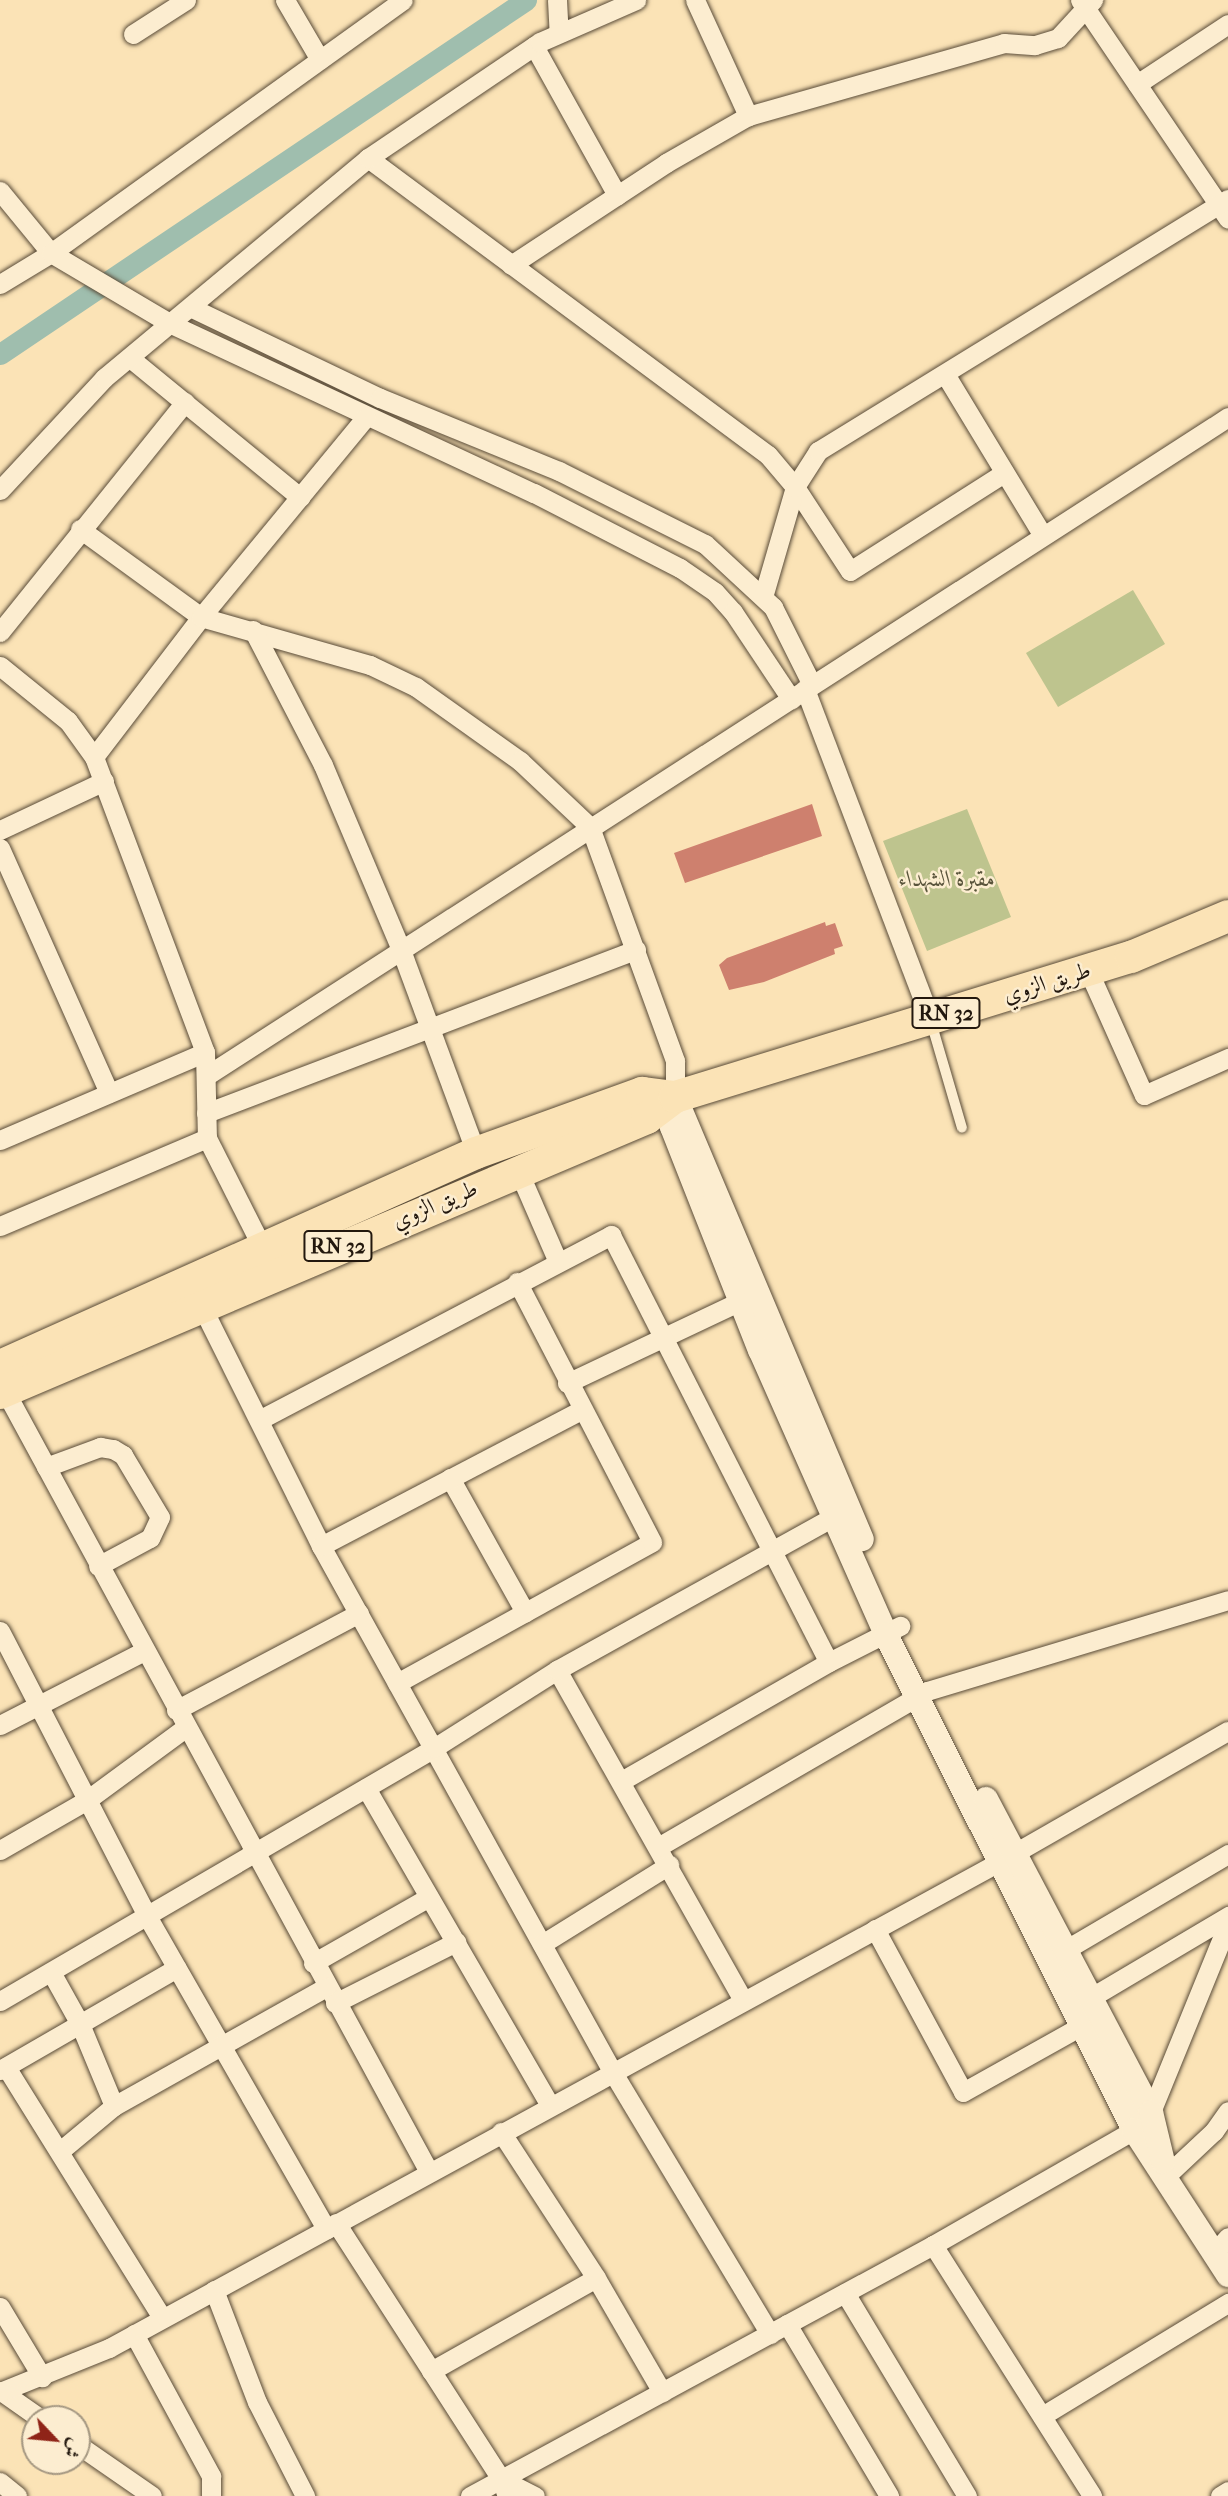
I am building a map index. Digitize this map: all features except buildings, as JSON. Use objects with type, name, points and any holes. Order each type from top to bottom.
[{"type":"main road","name":"طريق الزوي","points":[[2,1384],[201,1305],[647,1118],[675,1097],[1131,957],[1223,915]]},
{"type":"main road","name":"طريق الزوي","points":[[2,1384],[262,1249],[476,1153],[642,1093],[675,1097]]},
{"type":"street","points":[[133,34],[186,0]]},
{"type":"street","points":[[285,0],[320,60]]},
{"type":"street","points":[[0,284],[51,253],[403,0]]},
{"type":"street","points":[[557,0],[559,33]]},
{"type":"street","points":[[0,490],[104,378],[192,308],[368,158],[534,46],[636,0]]},
{"type":"street","points":[[695,0],[748,116]]},
{"type":"street","points":[[511,265],[617,195],[748,116],[1004,43],[1035,45],[1058,38],[1085,2],[1137,84],[1225,208],[818,452],[795,486],[763,597]]},
{"type":"street","points":[[1137,84],[1228,24]]},
{"type":"street","points":[[534,46],[617,195]]},
{"type":"street","points":[[368,158],[758,447],[795,486],[850,571],[1004,473]]},
{"type":"street","points":[[0,191],[51,253],[171,324],[534,493],[680,568],[715,592],[803,691]]},
{"type":"street","points":[[192,308],[380,398],[650,513],[705,544],[763,597],[773,607],[930,1018]]},
{"type":"street","points":[[130,358],[300,497]]},
{"type":"street","points":[[945,374],[1043,536]]},
{"type":"street","points":[[0,632],[80,529],[185,402]]},
{"type":"street","points":[[94,757],[201,617],[366,417]]},
{"type":"street","points":[[206,1076],[1228,417]]},
{"type":"street","points":[[80,529],[201,617],[370,665],[416,687],[520,761],[590,827],[675,1061],[675,1097],[750,1296],[893,1631],[922,1694],[1090,2013],[1143,2121],[1166,2176],[1221,2245],[1228,2275]]},
{"type":"street","points":[[253,630],[323,765],[401,950],[476,1153]]},
{"type":"street","points":[[0,666],[68,721],[94,757],[205,1052],[206,1138],[262,1249]]},
{"type":"street","points":[[0,830],[104,781]]},
{"type":"street","points":[[0,848],[109,1093]]},
{"type":"street","points":[[206,1113],[636,950]]},
{"type":"street","points":[[1088,970],[1144,1095],[1228,1058]]},
{"type":"street","points":[[0,1140],[205,1052]]},
{"type":"street","points":[[0,1226],[206,1138]]},
{"type":"street","points":[[518,1170],[558,1262]]},
{"type":"street","points":[[258,1420],[611,1235],[828,1662]]},
{"type":"street","points":[[397,1683],[652,1542],[581,1410],[517,1282]]},
{"type":"street","points":[[567,1383],[662,1335],[750,1296]]},
{"type":"street","points":[[201,1305],[321,1546],[612,2071],[770,2334]]},
{"type":"street","points":[[2,1384],[253,1854],[429,2172]]},
{"type":"street","points":[[321,1546],[581,1410]]},
{"type":"street","points":[[46,1467],[100,1447],[113,1449],[122,1455],[160,1517],[150,1538],[98,1566]]},
{"type":"street","points":[[450,1478],[525,1612]]},
{"type":"street","points":[[0,2001],[434,1748],[557,1670],[841,1512]]},
{"type":"street","points":[[658,1847],[922,1694],[1228,1600]]},
{"type":"street","points":[[176,1710],[359,1613]]},
{"type":"street","points":[[0,1631],[148,1916],[221,2045],[331,2226],[431,2371],[504,2488],[535,2496]]},
{"type":"street","points":[[622,1780],[828,1662],[893,1631]]},
{"type":"street","points":[[0,1725],[144,1651]]},
{"type":"street","points":[[557,1670],[622,1780],[743,2000]]},
{"type":"street","points":[[0,1850],[88,1800],[185,1728]]},
{"type":"street","points":[[0,2391],[42,2377],[134,2334],[1007,1858],[1228,1731]]},
{"type":"street","points":[[366,1788],[550,2105]]},
{"type":"street","points":[[1065,1950],[1228,1854]]},
{"type":"street","points":[[1007,1858],[1065,1950],[1090,2013]]},
{"type":"street","points":[[542,1944],[669,1864]]},
{"type":"street","points":[[313,1963],[429,1897]]},
{"type":"street","points":[[875,1929],[963,2092],[1090,2013],[1228,1916]]},
{"type":"street","points":[[470,2496],[504,2488],[662,2392],[933,2245],[1143,2121],[1228,1923]]},
{"type":"street","points":[[60,2151],[114,2106],[221,2045],[456,1942]]},
{"type":"street","points":[[162,2318],[60,2151],[3,2068],[177,1968]]},
{"type":"street","points":[[51,1972],[80,2024],[114,2106]]},
{"type":"street","points":[[1166,2176],[1214,2131],[1228,2111]]},
{"type":"street","points":[[501,2132],[596,2278],[662,2392]]},
{"type":"street","points":[[933,2245],[1093,2496]]},
{"type":"street","points":[[431,2371],[596,2278]]},
{"type":"street","points":[[214,2290],[257,2402],[305,2496]]},
{"type":"street","points":[[845,2293],[967,2496]]},
{"type":"street","points":[[1042,2416],[1228,2303]]},
{"type":"street","points":[[0,2307],[42,2377]]},
{"type":"street","points":[[787,2324],[889,2496]]},
{"type":"street","points":[[134,2334],[211,2476],[211,2496]]},
{"type":"street","points":[[0,2391],[21,2405]]},
{"type":"street","points":[[91,2454],[152,2496]]},
{"type":"street","points":[[0,2482],[17,2496]]},
{"type":"street","points":[[1220,2496],[1228,2491]]},
{"type":"lane","points":[[930,1018],[962,1128]]},
{"type":"green space","points":[[1133,590],[1165,644],[1058,707],[1026,653]]},
{"type":"green space","name":"مقبرة الشهداء","points":[[967,809],[1011,917],[927,951],[883,841]]},
{"type":"waterway","points":[[0,354],[526,0]]}]
